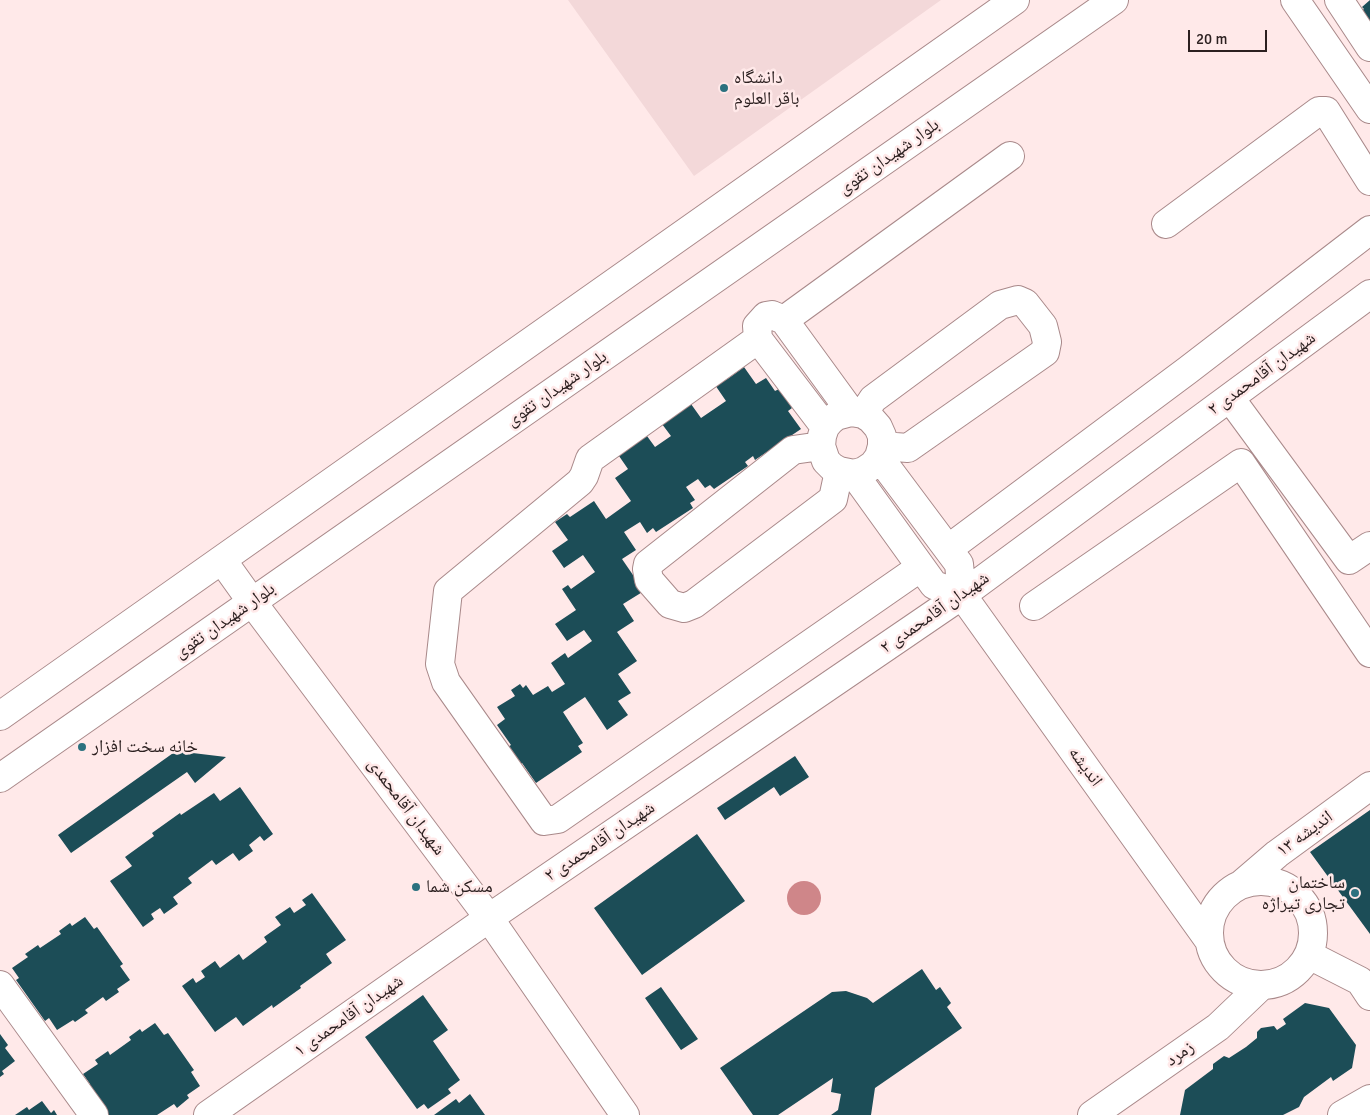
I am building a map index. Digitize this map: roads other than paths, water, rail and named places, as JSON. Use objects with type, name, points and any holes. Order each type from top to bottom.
[{"type":"street","points":[[0,716],[1015,0]]},
{"type":"street","name":"بلوار شهیدان تقوی","points":[[0,778],[1114,0]]},
{"type":"street","points":[[1296,0],[1370,109]]},
{"type":"street","points":[[1339,0],[1370,47]]},
{"type":"street","points":[[1166,224],[1319,111],[1326,111],[1370,181]]},
{"type":"street","points":[[784,320],[1010,156]]},
{"type":"street","points":[[948,549],[1188,370],[1370,230]]},
{"type":"street","name":"شهیدان آقامحمدی ۲","points":[[489,918],[962,595],[1370,294]]},
{"type":"street","points":[[857,413],[873,399],[1000,305],[1018,300],[1025,303],[1043,326],[1047,342],[1045,352],[908,448],[881,452]]},
{"type":"street","points":[[857,413],[784,320],[779,316],[766,316],[757,326],[758,339],[823,436],[826,461],[846,472],[934,585],[962,595],[959,564],[881,452]]},
{"type":"street","points":[[758,339],[590,459],[580,482],[448,590],[440,664],[446,682],[544,821],[558,819],[921,567]]},
{"type":"street","points":[[1230,398],[1349,560],[1370,546]]},
{"type":"street","points":[[857,413],[872,419],[878,427],[882,436],[881,452],[873,465],[864,471],[846,472],[832,499],[694,604],[684,608],[670,604],[649,580],[648,564],[793,450],[823,436],[836,416],[857,413]]},
{"type":"street","points":[[1034,606],[1241,463],[1370,653]]},
{"type":"street","name":"شهیدان آقامحمدی","points":[[222,560],[489,918],[625,1115]]},
{"type":"street","name":"انديشه","points":[[962,595],[1208,939]]},
{"type":"street","name":"اندیشه ۱۳","points":[[1242,884],[1278,854],[1370,786]]},
{"type":"street","points":[[1259,880],[1277,883],[1292,891],[1305,904],[1312,920],[1314,938],[1309,955],[1300,968],[1276,984],[1261,986],[1245,984],[1232,977],[1220,967],[1212,954],[1208,939],[1209,922],[1216,906],[1227,893],[1242,884],[1259,880]]},
{"type":"street","name":"شهیدان آقامحمدی ۱","points":[[208,1115],[489,918]]},
{"type":"street","points":[[1309,955],[1360,981],[1370,996]]},
{"type":"street","points":[[0,986],[94,1115]]},
{"type":"street","name":"زمرد","points":[[1092,1115],[1218,1027],[1261,986]]},
{"type":"street","points":[[1342,1115],[1370,1099]]},
{"type":"place","name":"دانشگاه باقر العلوم","points":[[724,88]]},
{"type":"place","name":"خانه سخت افزار","points":[[82,747]]},
{"type":"place","name":"مسکن شما","points":[[416,887]]},
{"type":"place","name":"ساختمان تجاری تیراژه","points":[[1355,893]]}]
